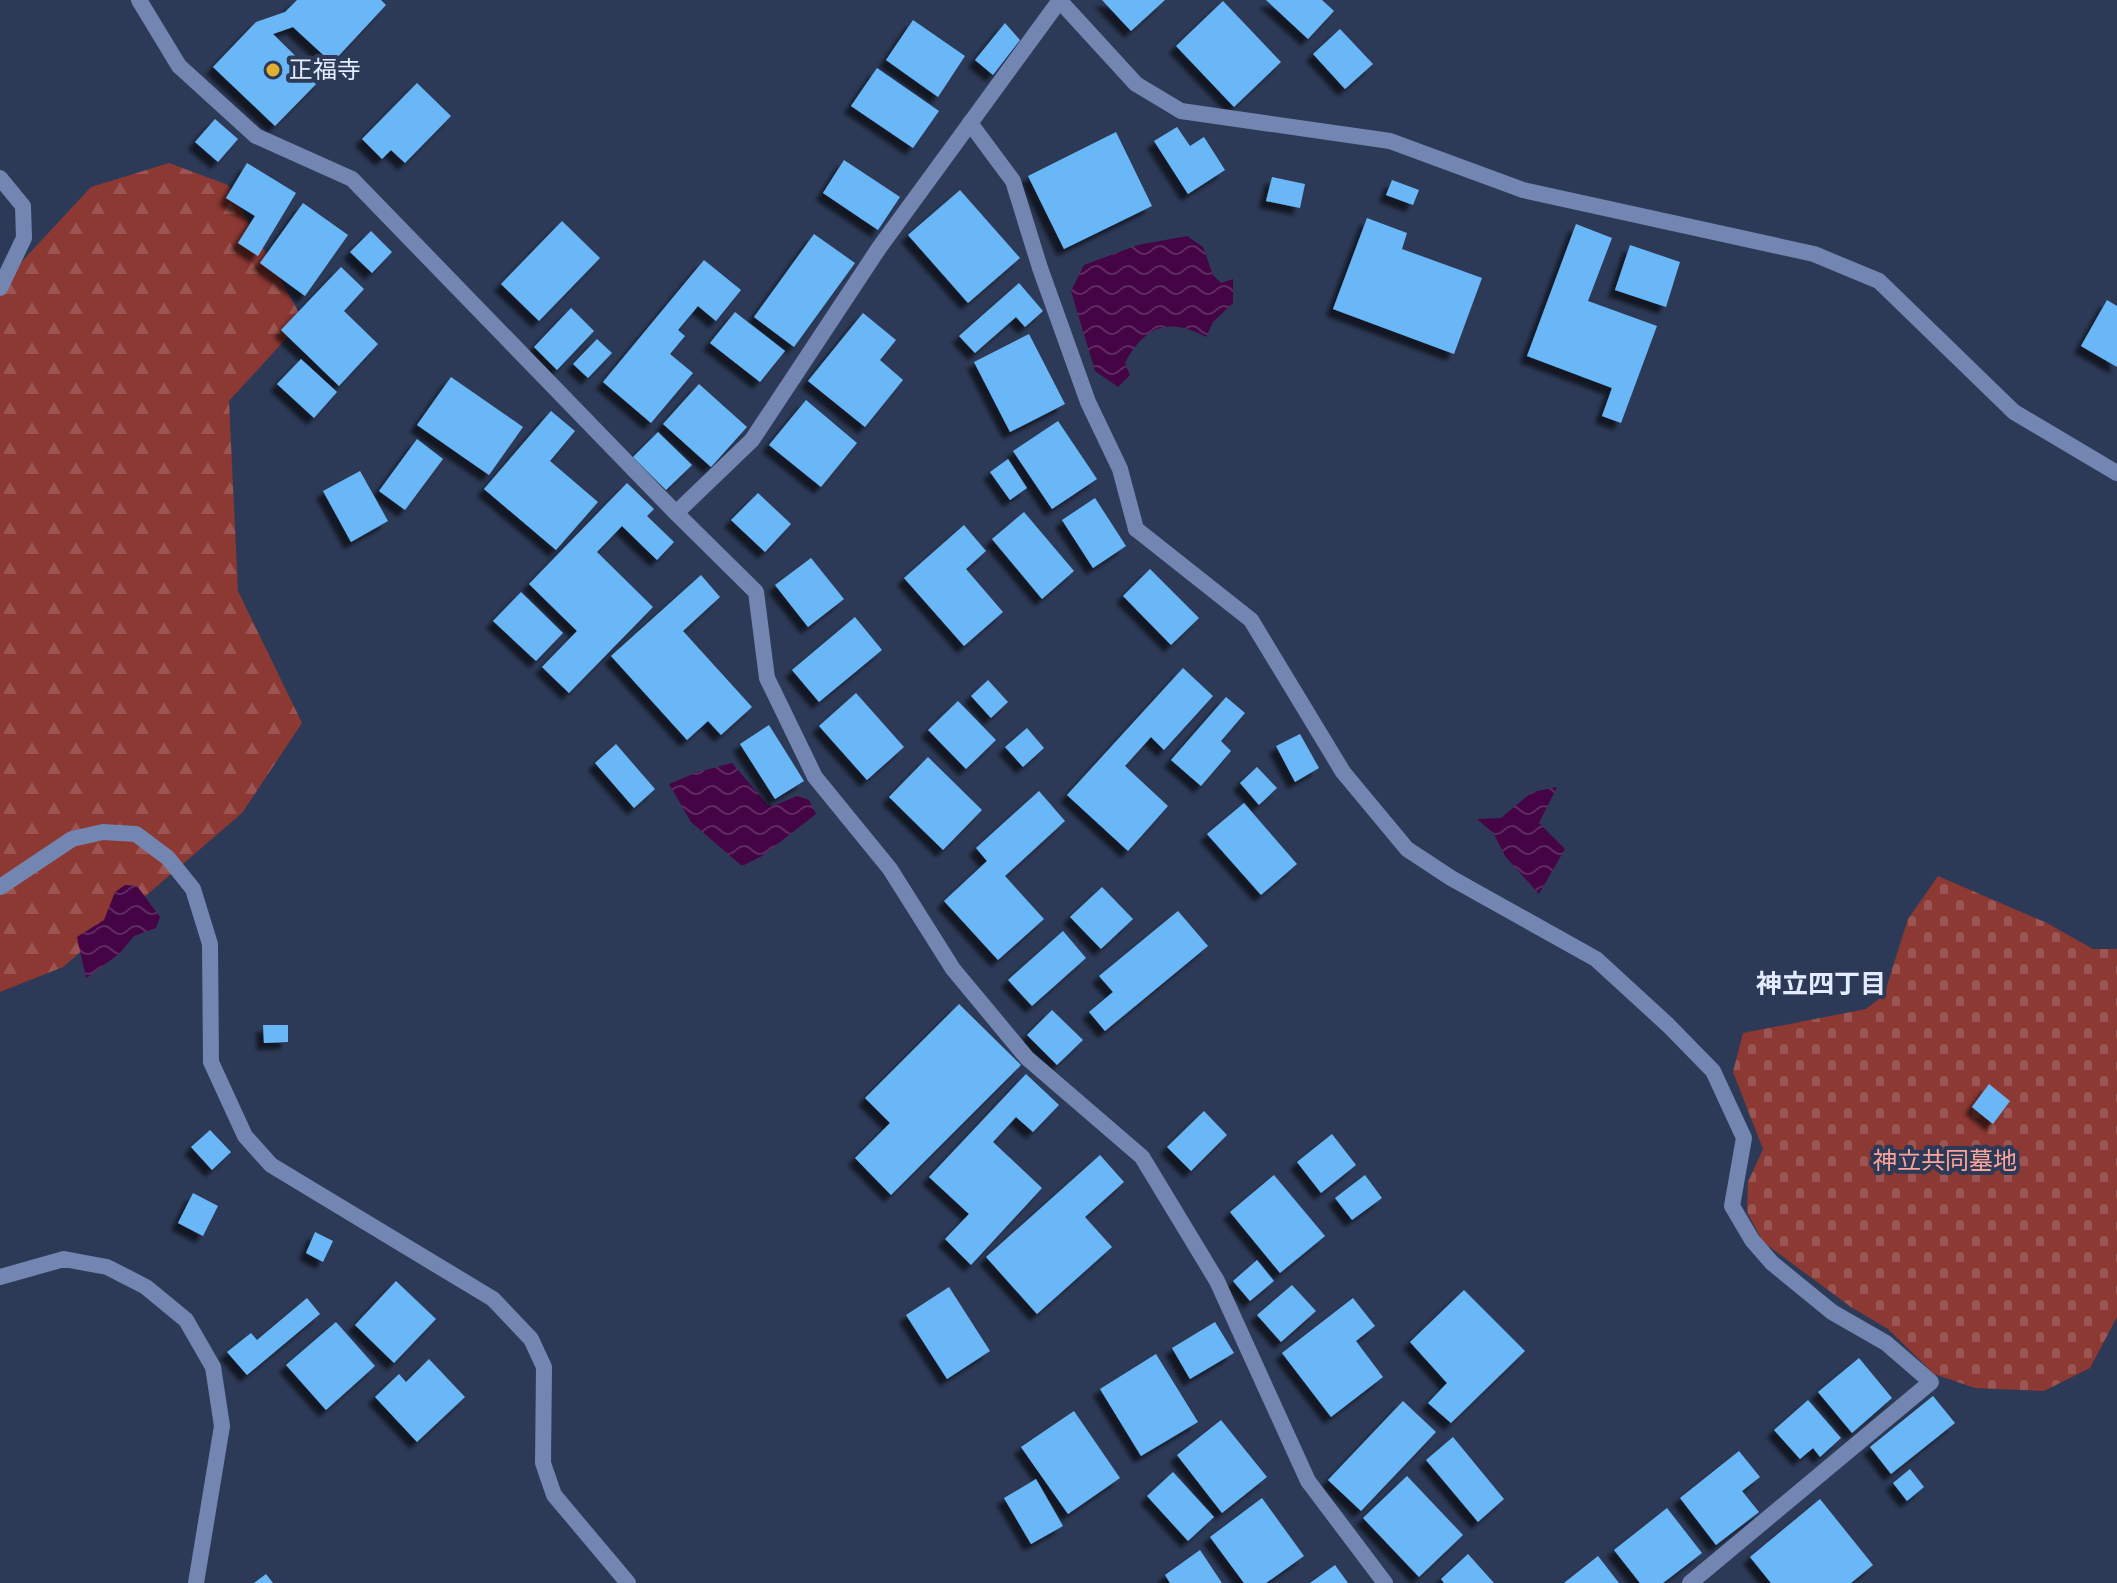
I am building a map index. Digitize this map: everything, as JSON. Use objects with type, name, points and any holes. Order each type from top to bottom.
[{"type":"street","points":[[139,0],[179,66],[256,136],[352,179],[756,592],[767,678],[815,777],[890,869],[953,969],[1027,1058],[1142,1157],[1217,1281],[1308,1481],[1385,1583]]},
{"type":"street","points":[[676,513],[752,440],[879,248],[1060,0],[1136,84],[1181,111],[1390,141],[1523,190],[1814,254],[1879,281],[2014,412],[2117,473]]},
{"type":"street","points":[[970,123],[1013,181],[1088,402],[1120,469],[1136,529],[1251,620],[1343,772],[1407,849],[1451,878],[1596,959],[1713,1071],[1744,1138],[1732,1206],[1752,1240],[1772,1263],[1832,1312],[1886,1343],[1931,1382],[1690,1583]]},
{"type":"street","points":[[0,178],[23,206],[24,238],[0,288]]},
{"type":"street","points":[[0,887],[72,839],[103,832],[136,834],[168,858],[193,889],[210,944],[211,1062],[245,1136],[271,1165],[493,1299],[531,1339],[544,1367],[543,1463],[554,1495],[628,1583]]},
{"type":"street","points":[[0,1277],[64,1259],[107,1267],[146,1287],[186,1320],[213,1367],[222,1426],[196,1583]]},
{"type":"green space","points":[[169,163],[228,185],[303,320],[229,401],[238,591],[302,723],[242,813],[63,967],[0,992],[0,285],[91,187]]},
{"type":"green space","name":"神立共同墓地","points":[[1938,876],[2047,923],[2093,949],[2117,949],[2117,1317],[2090,1368],[2044,1391],[1975,1388],[1934,1374],[1888,1329],[1851,1307],[1763,1242],[1747,1212],[1748,1182],[1763,1149],[1733,1072],[1743,1033],[1866,1009],[1884,995],[1908,919]]},
{"type":"water","points":[[1187,236],[1203,247],[1213,275],[1221,283],[1233,279],[1233,303],[1213,322],[1206,337],[1180,327],[1149,333],[1125,363],[1130,375],[1118,387],[1095,371],[1071,291],[1084,265],[1138,245]]},
{"type":"water","points":[[732,763],[767,804],[773,806],[797,796],[809,800],[816,814],[762,856],[742,866],[691,822],[669,784]]},
{"type":"water","points":[[1557,787],[1539,823],[1565,849],[1539,894],[1505,856],[1494,834],[1477,819],[1501,818],[1532,792]]},
{"type":"water","points":[[125,885],[137,886],[160,917],[156,928],[134,936],[119,954],[86,978],[77,937],[104,920],[115,892]]},
{"type":"building","points":[[297,0],[381,0],[386,5],[332,63],[293,27],[273,34],[320,80],[275,126],[213,67],[256,22],[285,12]]},
{"type":"building","points":[[1102,0],[1165,0],[1131,31]]},
{"type":"building","points":[[1266,0],[1322,0],[1334,11],[1308,39]]},
{"type":"building","points":[[1223,1],[1281,62],[1234,107],[1176,46]]},
{"type":"building","points":[[913,20],[965,56],[938,97],[886,60]]},
{"type":"building","points":[[1005,23],[1020,40],[993,75],[975,60]]},
{"type":"building","points":[[1340,29],[1373,64],[1345,89],[1313,54]]},
{"type":"building","points":[[877,68],[939,111],[913,148],[851,106]]},
{"type":"building","points":[[417,83],[451,116],[405,163],[391,150],[382,159],[362,139]]},
{"type":"building","points":[[215,119],[238,139],[218,162],[195,142]]},
{"type":"building","points":[[1177,127],[1190,146],[1204,137],[1225,170],[1188,194],[1154,141]]},
{"type":"building","points":[[1116,132],[1152,206],[1064,249],[1028,176]]},
{"type":"building","points":[[844,160],[900,197],[878,230],[823,193]]},
{"type":"building","points":[[247,163],[296,193],[258,256],[238,243],[255,216],[226,198]]},
{"type":"building","points":[[1272,177],[1305,184],[1300,208],[1266,201]]},
{"type":"building","points":[[1392,180],[1419,190],[1413,205],[1386,195]]},
{"type":"building","points":[[960,190],[1020,258],[968,303],[908,235]]},
{"type":"building","points":[[303,203],[348,235],[305,296],[260,263]]},
{"type":"building","points":[[1367,218],[1407,233],[1402,249],[1482,278],[1454,354],[1333,309]]},
{"type":"building","points":[[562,221],[600,258],[539,321],[501,284]]},
{"type":"building","points":[[1576,224],[1612,238],[1588,301],[1657,326],[1621,423],[1602,416],[1612,388],[1527,356]]},
{"type":"building","points":[[371,231],[392,252],[372,273],[350,252]]},
{"type":"building","points":[[814,234],[855,263],[794,347],[754,317]]},
{"type":"building","points":[[1630,245],[1680,262],[1666,307],[1615,290]]},
{"type":"building","points":[[704,260],[741,290],[716,321],[698,306],[678,330],[685,336],[670,354],[693,373],[651,423],[603,382]]},
{"type":"building","points":[[341,267],[364,289],[344,311],[378,344],[339,386],[281,330]]},
{"type":"building","points":[[1019,283],[1043,311],[1025,327],[1016,317],[975,353],[959,336]]},
{"type":"building","points":[[2107,300],[2117,306],[2117,367],[2081,346]]},
{"type":"building","points":[[571,308],[594,331],[557,370],[534,347]]},
{"type":"building","points":[[735,312],[785,351],[760,382],[710,343]]},
{"type":"building","points":[[863,313],[896,340],[880,360],[903,380],[865,427],[808,381]]},
{"type":"building","points":[[1029,334],[1065,404],[1010,432],[974,362]]},
{"type":"building","points":[[597,339],[612,353],[588,378],[573,364]]},
{"type":"building","points":[[301,359],[337,392],[314,418],[277,384]]},
{"type":"building","points":[[451,377],[523,427],[489,475],[417,425]]},
{"type":"building","points":[[699,384],[747,427],[711,467],[663,424]]},
{"type":"building","points":[[806,400],[857,443],[821,487],[769,445]]},
{"type":"building","points":[[551,411],[575,431],[550,461],[598,502],[556,550],[484,489]]},
{"type":"building","points":[[1058,421],[1097,479],[1052,509],[1013,451]]},
{"type":"building","points":[[658,432],[692,465],[666,490],[633,457]]},
{"type":"building","points":[[417,439],[443,459],[405,510],[379,491]]},
{"type":"building","points":[[1008,459],[1027,488],[1010,500],[990,472]]},
{"type":"building","points":[[360,471],[388,521],[351,542],[323,491]]},
{"type":"building","points":[[627,483],[654,509],[647,516],[674,542],[657,560],[622,526],[597,552],[653,607],[569,693],[542,667],[577,631],[529,584]]},
{"type":"building","points":[[758,493],[791,524],[765,552],[731,520]]},
{"type":"building","points":[[1095,498],[1126,546],[1093,568],[1062,520]]},
{"type":"building","points":[[1024,512],[1074,571],[1042,599],[992,539]]},
{"type":"building","points":[[964,525],[986,551],[966,569],[1003,612],[964,646],[904,578]]},
{"type":"building","points":[[811,558],[844,599],[808,627],[775,585]]},
{"type":"building","points":[[1150,569],[1199,618],[1171,645],[1123,596]]},
{"type":"building","points":[[701,575],[720,597],[683,631],[752,707],[721,735],[708,721],[687,740],[611,656]]},
{"type":"building","points":[[521,592],[563,633],[536,661],[493,621]]},
{"type":"building","points":[[855,617],[882,650],[819,702],[792,670]]},
{"type":"building","points":[[1183,668],[1213,696],[1164,750],[1151,737],[1125,766],[1168,806],[1128,851],[1067,795]]},
{"type":"building","points":[[988,680],[1008,702],[991,718],[971,696]]},
{"type":"building","points":[[856,693],[904,747],[867,780],[819,726]]},
{"type":"building","points":[[1226,697],[1245,713],[1221,741],[1231,751],[1201,786],[1171,760]]},
{"type":"building","points":[[958,701],[996,740],[966,769],[928,730]]},
{"type":"building","points":[[769,725],[804,781],[775,799],[740,744]]},
{"type":"building","points":[[1027,728],[1044,748],[1023,767],[1005,747]]},
{"type":"building","points":[[1300,734],[1319,768],[1295,782],[1276,746]]},
{"type":"building","points":[[616,744],[655,789],[634,808],[595,763]]},
{"type":"building","points":[[928,757],[982,810],[943,850],[889,797]]},
{"type":"building","points":[[1257,767],[1277,788],[1259,805],[1240,783]]},
{"type":"building","points":[[1039,791],[1065,821],[1005,876],[1044,919],[998,960],[944,901],[987,861],[976,848]]},
{"type":"building","points":[[1244,803],[1297,864],[1261,895],[1207,834]]},
{"type":"building","points":[[1102,887],[1133,919],[1101,949],[1070,917]]},
{"type":"building","points":[[1178,911],[1208,946],[1105,1031],[1089,1012],[1113,992],[1099,976]]},
{"type":"building","points":[[1063,931],[1086,958],[1032,1006],[1008,980]]},
{"type":"building","points":[[959,1004],[1021,1065],[891,1195],[855,1158],[890,1123],[865,1098]]},
{"type":"building","points":[[1052,1010],[1083,1040],[1057,1065],[1027,1035]]},
{"type":"building","points":[[263,1025],[288,1025],[288,1042],[264,1043]]},
{"type":"building","points":[[1026,1074],[1059,1105],[1033,1132],[1016,1117],[993,1142],[1042,1188],[971,1265],[945,1239],[969,1214],[929,1177]]},
{"type":"building","points":[[1989,1084],[2010,1101],[1993,1124],[1972,1107]]},
{"type":"building","points":[[1204,1111],[1227,1135],[1191,1171],[1167,1147]]},
{"type":"building","points":[[210,1130],[231,1152],[212,1170],[191,1147]]},
{"type":"building","points":[[1332,1134],[1356,1165],[1321,1193],[1297,1162]]},
{"type":"building","points":[[1100,1155],[1124,1182],[1085,1217],[1112,1247],[1037,1314],[986,1257]]},
{"type":"building","points":[[1274,1175],[1325,1236],[1280,1273],[1230,1212]]},
{"type":"building","points":[[1365,1175],[1382,1198],[1352,1220],[1335,1198]]},
{"type":"building","points":[[193,1193],[218,1206],[203,1236],[178,1223]]},
{"type":"building","points":[[315,1232],[333,1241],[323,1262],[306,1253]]},
{"type":"building","points":[[1257,1260],[1274,1281],[1250,1301],[1233,1281]]},
{"type":"building","points":[[396,1281],[436,1319],[394,1363],[355,1325]]},
{"type":"building","points":[[1292,1285],[1316,1311],[1281,1342],[1257,1315]]},
{"type":"building","points":[[949,1287],[990,1351],[947,1379],[906,1315]]},
{"type":"building","points":[[1464,1290],[1525,1351],[1451,1423],[1428,1403],[1447,1383],[1410,1342]]},
{"type":"building","points":[[307,1298],[320,1314],[247,1375],[227,1352],[251,1333],[257,1340]]},
{"type":"building","points":[[1353,1298],[1375,1326],[1356,1341],[1383,1377],[1331,1417],[1282,1353]]},
{"type":"building","points":[[336,1322],[375,1366],[326,1410],[286,1365]]},
{"type":"building","points":[[1215,1322],[1234,1353],[1190,1379],[1172,1348]]},
{"type":"building","points":[[1156,1354],[1198,1422],[1141,1456],[1100,1389]]},
{"type":"building","points":[[1859,1358],[1892,1398],[1852,1433],[1818,1392]]},
{"type":"building","points":[[429,1359],[465,1397],[417,1442],[375,1397],[399,1374],[406,1382]]},
{"type":"building","points":[[1933,1396],[1955,1423],[1891,1474],[1870,1447]]},
{"type":"building","points":[[1808,1400],[1841,1438],[1820,1457],[1813,1448],[1800,1459],[1774,1430]]},
{"type":"building","points":[[1403,1401],[1436,1432],[1361,1511],[1328,1480]]},
{"type":"building","points":[[1074,1411],[1120,1478],[1068,1514],[1021,1447]]},
{"type":"building","points":[[1221,1420],[1267,1477],[1222,1513],[1177,1455]]},
{"type":"building","points":[[1453,1437],[1504,1499],[1478,1522],[1426,1460]]},
{"type":"building","points":[[1739,1451],[1760,1477],[1742,1491],[1759,1512],[1716,1545],[1680,1498]]},
{"type":"building","points":[[1910,1469],[1924,1487],[1907,1501],[1893,1483]]},
{"type":"building","points":[[1173,1472],[1214,1517],[1188,1541],[1147,1496]]},
{"type":"building","points":[[1407,1476],[1463,1535],[1419,1577],[1363,1518]]},
{"type":"building","points":[[1036,1479],[1063,1526],[1031,1544],[1004,1498]]},
{"type":"building","points":[[1262,1498],[1304,1556],[1266,1583],[1244,1583],[1210,1537]]},
{"type":"building","points":[[1820,1499],[1873,1565],[1851,1583],[1771,1583],[1750,1557]]},
{"type":"building","points":[[1667,1508],[1702,1553],[1663,1583],[1640,1583],[1614,1550]]},
{"type":"building","points":[[1200,1550],[1222,1583],[1170,1583],[1165,1575]]},
{"type":"building","points":[[1468,1554],[1494,1583],[1444,1583],[1441,1579]]},
{"type":"building","points":[[1598,1556],[1619,1583],[1564,1583]]},
{"type":"building","points":[[1335,1565],[1348,1583],[1310,1583]]},
{"type":"building","points":[[266,1574],[273,1583],[254,1583]]},
{"type":"place","name":"正福寺","points":[[273,70]]},
{"type":"district","name":"神立四丁目","points":[[1821,985]]}]
